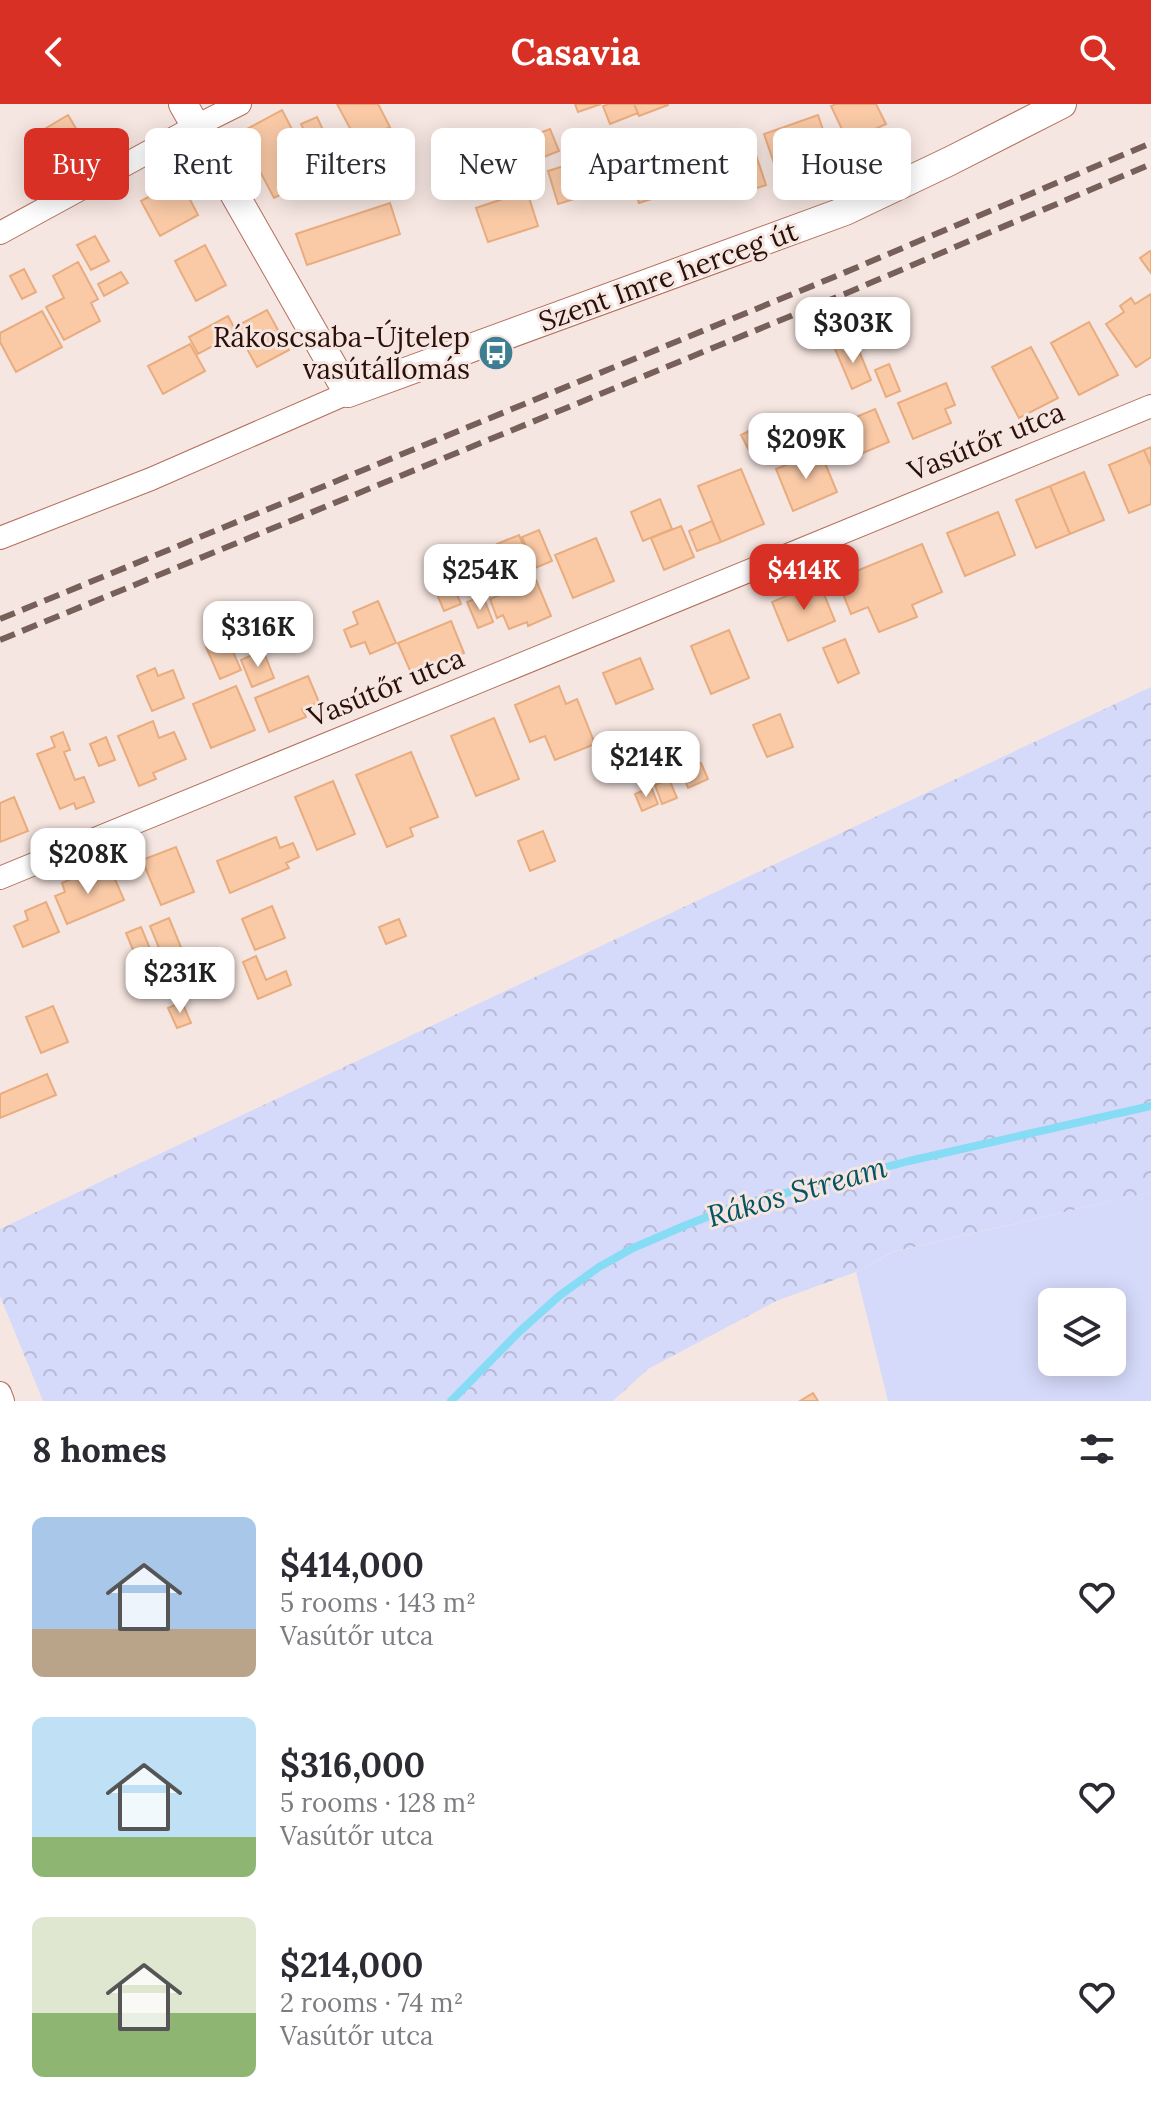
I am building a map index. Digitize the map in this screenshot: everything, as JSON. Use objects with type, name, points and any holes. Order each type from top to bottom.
[{"type":"street","points":[[0,233],[189,115],[240,104]]},
{"type":"street","name":"Szent Imre herceg út","points":[[0,538],[151,479],[348,393],[845,211],[1062,104]]},
{"type":"street","points":[[189,115],[348,393]]},
{"type":"street","name":"Vasútőr utca","points":[[0,878],[1151,406]]},
{"type":"street","points":[[0,1393],[3,1401]]},
{"type":"green space","points":[[1151,687],[1151,1192],[892,1252],[856,1272],[776,1301],[648,1369],[613,1401],[43,1401],[0,1296],[0,1229]]},
{"type":"green space","points":[[1151,1192],[1151,1401],[888,1401],[856,1272],[893,1252]]},
{"type":"building","points":[[337,104],[378,104],[390,127],[388,128],[350,128]]},
{"type":"building","points":[[575,104],[601,104],[578,112]]},
{"type":"building","points":[[634,104],[638,113],[610,124],[603,106]]},
{"type":"building","points":[[634,104],[668,104],[668,105],[639,116]]},
{"type":"building","points":[[876,104],[886,124],[878,128],[841,128],[831,106]]},
{"type":"building","points":[[282,110],[291,128],[277,128],[277,196],[274,198],[261,173],[261,128],[249,128]]},
{"type":"building","points":[[68,115],[76,128],[46,128]]},
{"type":"building","points":[[818,115],[822,128],[781,128]]},
{"type":"building","points":[[317,117],[322,128],[303,128],[301,124]]},
{"type":"building","points":[[550,129],[559,151],[545,157],[545,131]]},
{"type":"building","points":[[773,131],[773,160],[764,134]]},
{"type":"building","points":[[757,158],[766,185],[757,188]]},
{"type":"building","points":[[561,167],[561,200],[571,200],[558,204],[548,171]]},
{"type":"building","points":[[190,200],[198,215],[160,236],[141,201]]},
{"type":"building","points":[[500,200],[530,200],[538,226],[488,242],[476,208]]},
{"type":"building","points":[[390,203],[400,234],[307,265],[296,234]]},
{"type":"building","points":[[95,236],[109,261],[91,270],[77,245]]},
{"type":"building","points":[[205,245],[226,285],[196,301],[175,261]]},
{"type":"building","points":[[1151,252],[1151,273],[1140,258]]},
{"type":"building","points":[[78,262],[98,299],[91,303],[100,321],[64,340],[46,307],[64,298],[53,276]]},
{"type":"building","points":[[24,269],[36,292],[22,299],[10,276]]},
{"type":"building","points":[[121,272],[128,283],[104,296],[98,284]]},
{"type":"building","points":[[1151,294],[1151,357],[1136,367],[1106,324],[1124,312],[1120,306],[1131,298],[1135,304]]},
{"type":"building","points":[[267,310],[289,350],[257,367],[235,327]]},
{"type":"building","points":[[42,311],[62,347],[16,372],[0,342],[0,333]]},
{"type":"building","points":[[228,316],[237,333],[198,354],[189,337]]},
{"type":"building","points":[[1089,322],[1118,375],[1079,395],[1051,343]]},
{"type":"building","points":[[855,341],[871,380],[852,389],[835,349]]},
{"type":"building","points":[[190,344],[205,371],[163,394],[148,366]]},
{"type":"building","points":[[1031,347],[1058,398],[1019,418],[992,367]]},
{"type":"building","points":[[889,364],[900,391],[886,397],[875,370]]},
{"type":"building","points":[[946,383],[955,405],[945,409],[951,423],[913,439],[898,403]]},
{"type":"building","points":[[875,409],[889,442],[844,461],[830,428]]},
{"type":"building","points":[[802,416],[807,429],[792,435],[787,422]]},
{"type":"building","points":[[753,429],[766,453],[754,460],[741,435]]},
{"type":"building","points":[[1151,447],[1151,466],[1144,450]]},
{"type":"building","points":[[1144,450],[1151,466],[1151,504],[1129,513],[1109,465]]},
{"type":"building","points":[[820,451],[837,492],[793,511],[776,469]]},
{"type":"building","points":[[741,469],[764,524],[721,542],[698,486]]},
{"type":"building","points":[[1084,472],[1104,520],[1070,534],[1050,486]]},
{"type":"building","points":[[1050,486],[1070,534],[1036,548],[1016,500]]},
{"type":"building","points":[[660,499],[672,529],[643,541],[631,512]]},
{"type":"building","points":[[998,512],[1015,555],[965,576],[947,533]]},
{"type":"building","points":[[712,521],[721,542],[697,551],[689,531]]},
{"type":"building","points":[[681,526],[694,557],[664,570],[651,538]]},
{"type":"building","points":[[539,530],[552,561],[535,568],[522,537]]},
{"type":"building","points":[[519,535],[532,566],[510,575],[497,544]]},
{"type":"building","points":[[596,538],[614,581],[573,598],[555,555]]},
{"type":"building","points":[[922,544],[942,592],[912,605],[917,617],[879,632],[868,607],[851,614],[837,579]]},
{"type":"building","points":[[498,557],[511,587],[488,596],[475,566]]},
{"type":"building","points":[[451,580],[461,604],[444,611],[434,587]]},
{"type":"building","points":[[536,580],[551,616],[528,626],[527,622],[509,629],[503,615],[497,618],[490,599]]},
{"type":"building","points":[[819,582],[835,621],[788,641],[772,602]]},
{"type":"building","points":[[483,596],[493,622],[478,628],[467,602]]},
{"type":"building","points":[[378,601],[396,643],[370,654],[365,642],[351,647],[344,630],[358,624],[353,612]]},
{"type":"building","points":[[451,621],[464,653],[412,675],[398,643]]},
{"type":"building","points":[[729,630],[749,678],[711,694],[691,646]]},
{"type":"building","points":[[227,638],[241,670],[220,679],[206,647]]},
{"type":"building","points":[[845,639],[859,673],[838,683],[823,648]]},
{"type":"building","points":[[263,650],[274,678],[252,687],[241,660]]},
{"type":"building","points":[[640,658],[653,689],[616,704],[603,673]]},
{"type":"building","points":[[155,668],[158,676],[173,670],[184,698],[152,711],[137,676]]},
{"type":"building","points":[[308,676],[319,702],[302,709],[306,717],[269,732],[255,698]]},
{"type":"building","points":[[236,686],[255,730],[211,748],[193,704]]},
{"type":"building","points":[[559,686],[566,704],[577,699],[595,744],[555,760],[545,736],[530,742],[515,705]]},
{"type":"building","points":[[780,714],[793,747],[767,757],[753,725]]},
{"type":"building","points":[[494,718],[519,779],[476,796],[451,736]]},
{"type":"building","points":[[153,721],[159,738],[174,732],[186,759],[153,773],[156,779],[139,786],[118,736]]},
{"type":"building","points":[[63,732],[70,750],[64,752],[75,780],[84,777],[94,802],[76,809],[74,803],[60,809],[37,754],[55,747],[51,737]]},
{"type":"building","points":[[106,737],[115,760],[99,766],[90,744]]},
{"type":"building","points":[[411,752],[438,817],[410,828],[413,836],[387,847],[356,775]]},
{"type":"building","points":[[701,763],[708,779],[688,788],[681,771]]},
{"type":"building","points":[[669,779],[677,798],[662,804],[655,785]]},
{"type":"building","points":[[333,781],[355,834],[317,850],[295,797]]},
{"type":"building","points":[[651,787],[658,804],[642,811],[635,794]]},
{"type":"building","points":[[14,797],[28,831],[0,842],[0,803]]},
{"type":"building","points":[[543,831],[555,861],[530,871],[518,841]]},
{"type":"building","points":[[276,837],[280,848],[293,843],[299,857],[286,863],[289,868],[230,893],[217,861]]},
{"type":"building","points":[[176,847],[194,892],[161,905],[142,860]]},
{"type":"building","points":[[111,870],[124,900],[67,924],[55,896],[65,892],[62,883],[82,874],[85,881]]},
{"type":"building","points":[[46,902],[59,932],[23,947],[14,926],[28,920],[25,911]]},
{"type":"building","points":[[272,906],[285,938],[255,950],[242,919]]},
{"type":"building","points":[[169,918],[185,957],[166,965],[150,926]]},
{"type":"building","points":[[399,919],[406,936],[386,944],[379,927]]},
{"type":"building","points":[[141,927],[163,980],[148,986],[126,933]]},
{"type":"building","points":[[256,956],[266,980],[286,971],[291,985],[258,999],[243,962]]},
{"type":"building","points":[[182,1002],[191,1023],[177,1028],[168,1008]]},
{"type":"building","points":[[53,1006],[68,1042],[41,1053],[26,1017]]},
{"type":"building","points":[[47,1074],[56,1095],[0,1118],[0,1094]]},
{"type":"building","points":[[813,1393],[818,1401],[800,1401]]},
{"type":"waterway","name":"Rákos Stream","points":[[451,1401],[559,1296],[599,1267],[684,1226],[735,1206],[909,1161],[1151,1106]]},
{"type":"railway","points":[[0,619],[834,277],[1151,143]]},
{"type":"railway","points":[[0,640],[842,295],[1151,164]]},
{"type":"place","name":"Rákoscsaba-Újtelep vasútállomás","points":[[496,353]]}]
